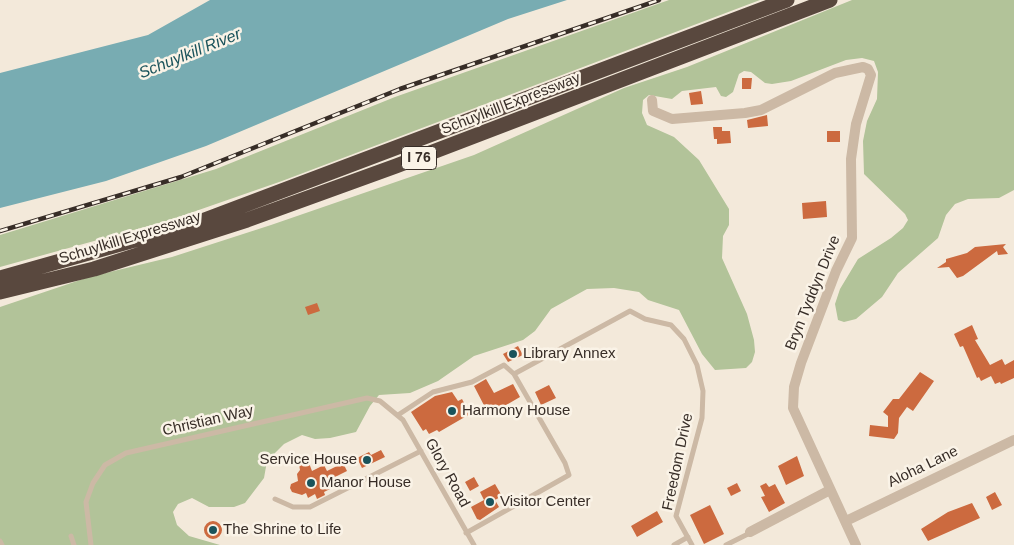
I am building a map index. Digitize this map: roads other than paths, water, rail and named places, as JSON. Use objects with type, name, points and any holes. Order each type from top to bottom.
[{"type":"highway","name":"Schuylkill Expressway","points":[[0,278],[202,220],[787,0]]},
{"type":"highway","name":"Schuylkill Expressway","points":[[0,292],[94,269],[246,220],[396,166],[830,0]]},
{"type":"street","name":"Bryn Tyddyn Drive","points":[[652,100],[654,112],[672,119],[745,114],[761,110],[835,73],[863,67],[868,69],[871,75],[856,124],[851,160],[852,238],[836,271],[794,387],[792,408],[856,545]]},
{"type":"street","name":"Aloha Lane","points":[[846,522],[1014,440]]},
{"type":"street","points":[[750,532],[830,490]]},
{"type":"lane","name":"Freedom Drive","points":[[514,374],[630,311],[645,319],[671,325],[684,339],[697,365],[703,391],[702,418],[676,516],[692,545]]},
{"type":"lane","points":[[398,415],[433,392],[472,382],[504,365],[514,374],[565,463],[569,475],[466,533]]},
{"type":"lane","name":"Christian Way","points":[[91,545],[86,502],[93,483],[105,465],[126,453],[367,398],[380,400],[398,415]]},
{"type":"lane","name":"Glory Road","points":[[398,415],[474,545]]},
{"type":"lane","points":[[275,499],[293,508],[310,507],[420,450]]},
{"type":"lane","points":[[726,545],[750,532]]},
{"type":"lane","points":[[71,536],[74,545]]},
{"type":"lane","points":[[674,545],[688,537]]},
{"type":"lane","points":[[0,541],[2,545]]},
{"type":"water","name":"Schuylkill River","points":[[210,0],[567,0],[508,19],[206,146],[106,181],[0,208],[0,73],[148,35]]},
{"type":"railway","points":[[0,231],[181,177],[400,89],[659,0]]},
{"type":"place","name":"Library Annex","points":[[513,354]]},
{"type":"place","name":"Harmony House","points":[[452,411]]},
{"type":"place","name":"Service House","points":[[367,460]]},
{"type":"place","name":"Manor House","points":[[311,483]]},
{"type":"place","name":"Visitor Center","points":[[490,502]]},
{"type":"place","name":"The Shrine to Life","points":[[213,530]]}]
